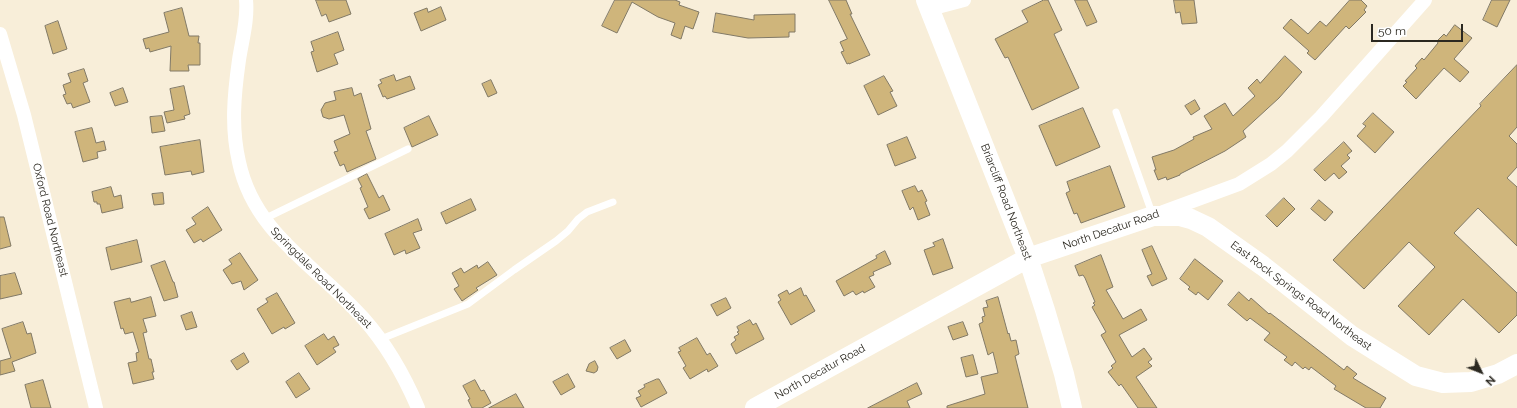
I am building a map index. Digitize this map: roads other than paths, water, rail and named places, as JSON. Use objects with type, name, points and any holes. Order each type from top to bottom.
[{"type":"main road","name":"Briarcliff Road Northeast","points":[[928,5],[1028,258],[1049,324],[1072,408]]},
{"type":"main road","name":"North Decatur Road","points":[[755,408],[1028,258],[1153,216]]},
{"type":"main road","name":"East Rock Springs Road Northeast","points":[[1153,216],[1180,216],[1191,219],[1208,227],[1263,266],[1352,336],[1416,376],[1443,383],[1471,382],[1498,374],[1517,364]]},
{"type":"street","name":"Springdale Road Northeast","points":[[246,0],[247,10],[234,98],[233,115],[235,141],[244,183],[263,219],[291,250],[342,296],[381,339],[402,372],[418,408]]},
{"type":"street","points":[[928,5],[964,0]]},
{"type":"street","name":"North Decatur Road","points":[[1153,216],[1239,184],[1271,164],[1287,151],[1321,117],[1425,0]]},
{"type":"street","name":"Oxford Road Northeast","points":[[0,34],[28,130],[96,408]]},
{"type":"lane","points":[[1116,112],[1153,216]]},
{"type":"lane","points":[[263,219],[408,149]]},
{"type":"lane","points":[[381,339],[468,304],[556,242],[578,219],[587,212],[613,202]]}]
